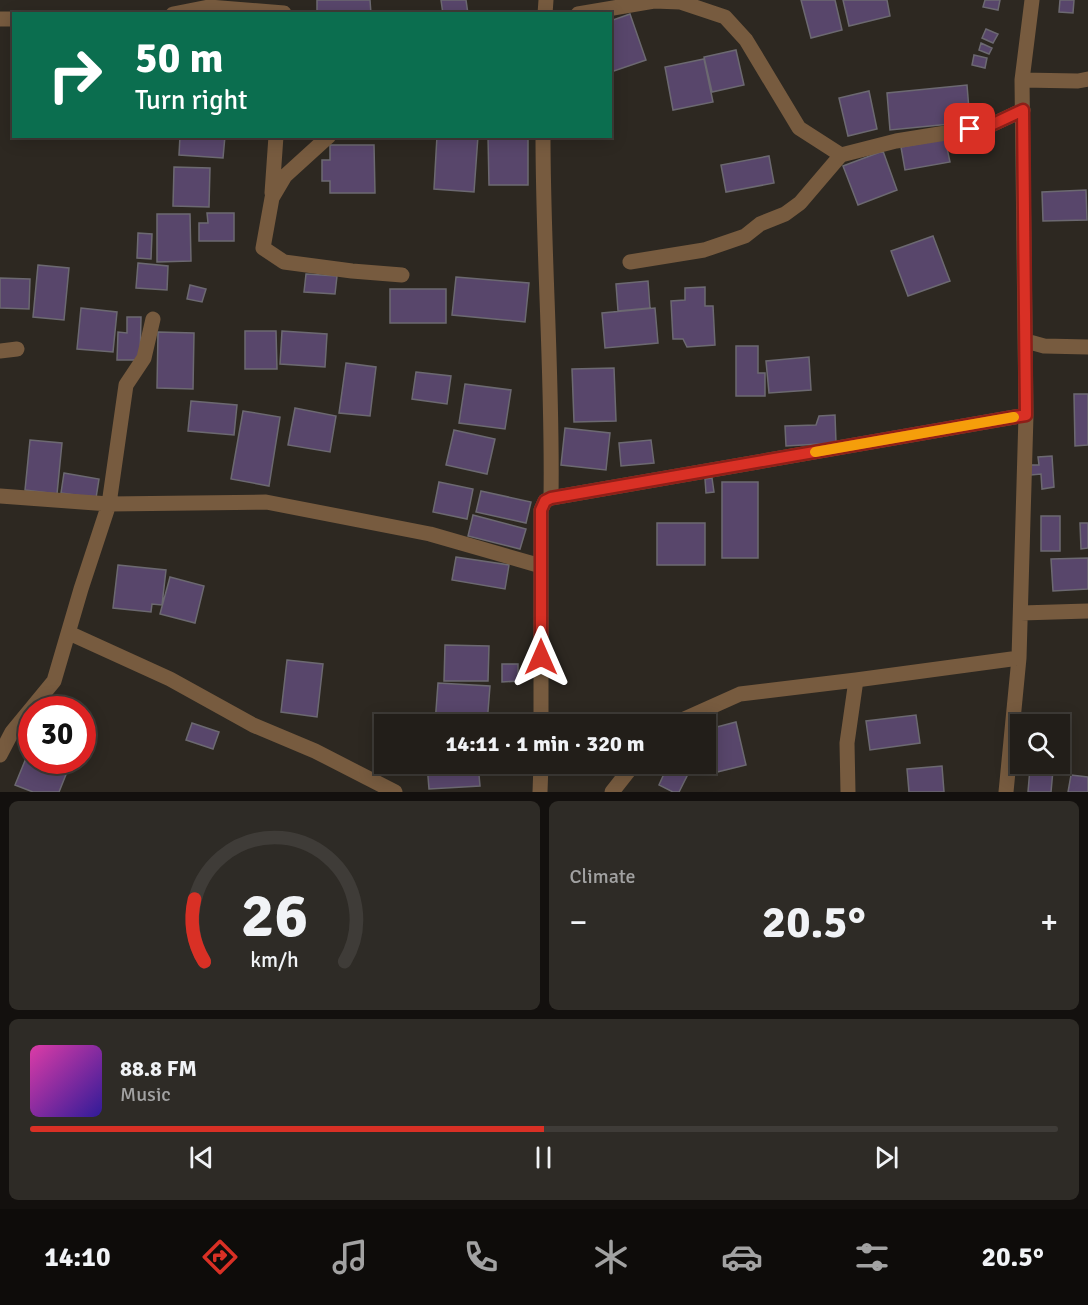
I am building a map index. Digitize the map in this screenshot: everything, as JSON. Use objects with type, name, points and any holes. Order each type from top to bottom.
[{"type":"street","points":[[1006,792],[1021,613],[1026,415],[1022,80],[1032,0]]},
{"type":"street","points":[[591,12],[663,1],[680,2],[725,17],[746,40],[799,128],[841,156]]},
{"type":"street","points":[[185,12],[209,8],[269,12]]},
{"type":"street","points":[[1022,80],[1078,81],[1088,78]]},
{"type":"street","points":[[630,262],[704,250],[745,236],[760,224],[784,214],[800,203],[841,156],[896,141],[989,126],[1023,110]]},
{"type":"street","points":[[276,138],[272,198],[263,248],[284,262],[402,275]]},
{"type":"street","points":[[272,198],[285,176],[327,138]]},
{"type":"street","points":[[543,138],[551,416],[551,498]]},
{"type":"street","points":[[0,755],[12,732],[54,681],[109,504],[126,385],[144,358],[153,319]]},
{"type":"street","points":[[1026,341],[1044,346],[1088,347]]},
{"type":"street","points":[[0,351],[17,349]]},
{"type":"street","points":[[541,714],[541,510],[545,501],[551,498],[1026,415]]},
{"type":"street","points":[[0,496],[109,504],[266,502],[430,534],[541,566]]},
{"type":"street","points":[[1021,613],[1088,611]]},
{"type":"street","points":[[69,633],[170,679],[253,725],[315,751],[395,792]]},
{"type":"street","points":[[695,714],[740,694],[1019,658]]},
{"type":"street","points":[[848,792],[848,743],[856,680]]},
{"type":"street","points":[[540,774],[540,792]]},
{"type":"street","points":[[612,792],[626,774]]},
{"type":"building","points":[[317,0],[370,0],[371,12],[317,12]]},
{"type":"building","points":[[441,0],[466,0],[468,12],[443,12]]},
{"type":"building","points":[[801,0],[835,0],[842,30],[811,38]]},
{"type":"building","points":[[843,0],[887,0],[890,16],[849,26]]},
{"type":"building","points":[[985,0],[1000,0],[998,10],[983,7]]},
{"type":"building","points":[[1060,0],[1074,0],[1073,13],[1059,12]]},
{"type":"building","points":[[630,14],[646,60],[612,72],[612,20]]},
{"type":"building","points":[[986,29],[998,34],[993,43],[982,38]]},
{"type":"building","points":[[981,43],[992,48],[989,54],[979,50]]},
{"type":"building","points":[[736,50],[744,85],[712,92],[704,57]]},
{"type":"building","points":[[974,55],[987,58],[985,68],[972,65]]},
{"type":"building","points":[[704,59],[713,102],[673,110],[665,67]]},
{"type":"building","points":[[967,85],[970,122],[890,130],[887,93]]},
{"type":"building","points":[[869,91],[877,129],[848,136],[839,98]]},
{"type":"building","points":[[180,138],[225,138],[223,158],[179,155]]},
{"type":"building","points":[[437,138],[478,138],[474,192],[434,189]]},
{"type":"building","points":[[488,138],[528,138],[528,185],[489,185]]},
{"type":"building","points":[[945,139],[950,162],[905,170],[901,147]]},
{"type":"building","points":[[330,145],[374,145],[375,193],[330,193],[330,181],[322,181],[322,160],[330,160]]},
{"type":"building","points":[[883,151],[897,190],[858,205],[843,166]]},
{"type":"building","points":[[769,156],[774,183],[726,192],[721,165]]},
{"type":"building","points":[[174,167],[210,168],[209,207],[173,206]]},
{"type":"building","points":[[1086,190],[1087,220],[1043,221],[1042,192]]},
{"type":"building","points":[[207,213],[234,213],[234,241],[199,241],[199,223],[208,223]]},
{"type":"building","points":[[157,214],[190,214],[191,261],[157,262]]},
{"type":"building","points":[[138,233],[152,234],[151,259],[137,258]]},
{"type":"building","points":[[933,236],[950,281],[908,296],[891,251]]},
{"type":"building","points":[[138,263],[168,266],[167,290],[136,288]]},
{"type":"building","points":[[38,265],[69,268],[64,320],[33,317]]},
{"type":"building","points":[[306,274],[337,276],[335,294],[304,292]]},
{"type":"building","points":[[456,277],[529,283],[525,322],[452,315]]},
{"type":"building","points":[[0,278],[30,279],[29,309],[0,308]]},
{"type":"building","points":[[648,281],[650,308],[618,311],[616,284]]},
{"type":"building","points":[[190,285],[206,289],[202,302],[187,299]]},
{"type":"building","points":[[705,287],[705,306],[713,306],[715,345],[687,347],[683,339],[673,339],[671,301],[685,300],[685,288]]},
{"type":"building","points":[[390,289],[446,289],[446,323],[390,323]]},
{"type":"building","points":[[81,308],[117,312],[113,352],[77,349]]},
{"type":"building","points":[[655,308],[658,343],[605,348],[602,313]]},
{"type":"building","points":[[127,317],[141,317],[140,360],[117,360],[118,332],[127,333]]},
{"type":"building","points":[[245,331],[276,331],[277,369],[245,369]]},
{"type":"building","points":[[282,331],[327,334],[325,367],[280,364]]},
{"type":"building","points":[[158,332],[194,333],[193,389],[157,388]]},
{"type":"building","points":[[736,346],[758,346],[758,373],[765,373],[765,396],[736,396]]},
{"type":"building","points":[[809,357],[811,390],[769,393],[766,361]]},
{"type":"building","points":[[346,363],[376,367],[370,416],[339,413]]},
{"type":"building","points":[[614,368],[616,421],[574,422],[572,369]]},
{"type":"building","points":[[416,372],[451,376],[447,404],[412,399]]},
{"type":"building","points":[[465,384],[511,390],[505,429],[459,423]]},
{"type":"building","points":[[1074,394],[1088,394],[1088,445],[1075,446]]},
{"type":"building","points":[[191,401],[237,405],[234,435],[188,431]]},
{"type":"building","points":[[295,408],[336,416],[330,452],[288,445]]},
{"type":"building","points":[[243,411],[280,417],[269,486],[231,479]]},
{"type":"building","points":[[835,415],[836,443],[786,446],[785,426],[816,425],[819,416]]},
{"type":"building","points":[[565,428],[610,433],[606,470],[561,465]]},
{"type":"building","points":[[454,430],[495,439],[487,474],[446,465]]},
{"type":"building","points":[[30,440],[62,443],[57,494],[25,490]]},
{"type":"building","points":[[651,440],[654,463],[621,466],[619,443]]},
{"type":"building","points":[[1052,456],[1054,487],[1042,489],[1041,474],[1031,475],[1030,465],[1039,465],[1038,457]]},
{"type":"building","points":[[64,473],[99,479],[96,498],[61,493]]},
{"type":"building","points":[[712,478],[714,492],[706,493],[705,479]]},
{"type":"building","points":[[439,482],[473,489],[467,519],[433,512]]},
{"type":"building","points":[[722,482],[758,482],[758,558],[722,558]]},
{"type":"building","points":[[481,491],[531,502],[526,523],[476,512]]},
{"type":"building","points":[[473,515],[526,529],[520,549],[468,536]]},
{"type":"building","points":[[1041,516],[1060,516],[1060,551],[1041,551]]},
{"type":"building","points":[[657,523],[705,523],[705,565],[657,565]]},
{"type":"building","points":[[1080,523],[1088,523],[1088,548],[1081,549]]},
{"type":"building","points":[[456,557],[509,565],[505,589],[452,580]]},
{"type":"building","points":[[1088,558],[1088,589],[1053,591],[1051,559]]},
{"type":"building","points":[[118,565],[166,570],[162,605],[152,604],[151,612],[113,608]]},
{"type":"building","points":[[170,577],[204,586],[195,623],[160,614]]},
{"type":"building","points":[[445,645],[489,646],[488,681],[444,681]]},
{"type":"building","points":[[287,660],[323,664],[317,717],[281,712]]},
{"type":"building","points":[[502,664],[518,664],[518,681],[502,682]]},
{"type":"building","points":[[438,683],[490,686],[488,714],[436,714]]},
{"type":"building","points":[[916,715],[920,743],[870,750],[866,721]]},
{"type":"building","points":[[736,722],[746,765],[716,772],[716,727]]},
{"type":"building","points":[[192,723],[219,732],[213,749],[186,740]]},
{"type":"building","points":[[942,766],[944,792],[909,792],[907,769]]},
{"type":"building","points":[[20,774],[66,774],[59,792],[33,792],[15,785]]},
{"type":"building","points":[[428,774],[479,774],[480,786],[429,789]]},
{"type":"building","points":[[664,774],[688,774],[679,792],[673,792],[659,785]]},
{"type":"building","points":[[1030,774],[1053,774],[1051,792],[1028,792]]},
{"type":"building","points":[[1071,775],[1088,777],[1088,792],[1068,792]]},
{"type":"slow traffic","points":[[815,452],[1014,417]]},
{"type":"route","points":[[541,657],[541,510],[545,501],[551,498],[1026,415],[1023,110],[989,126],[970,129]]}]
